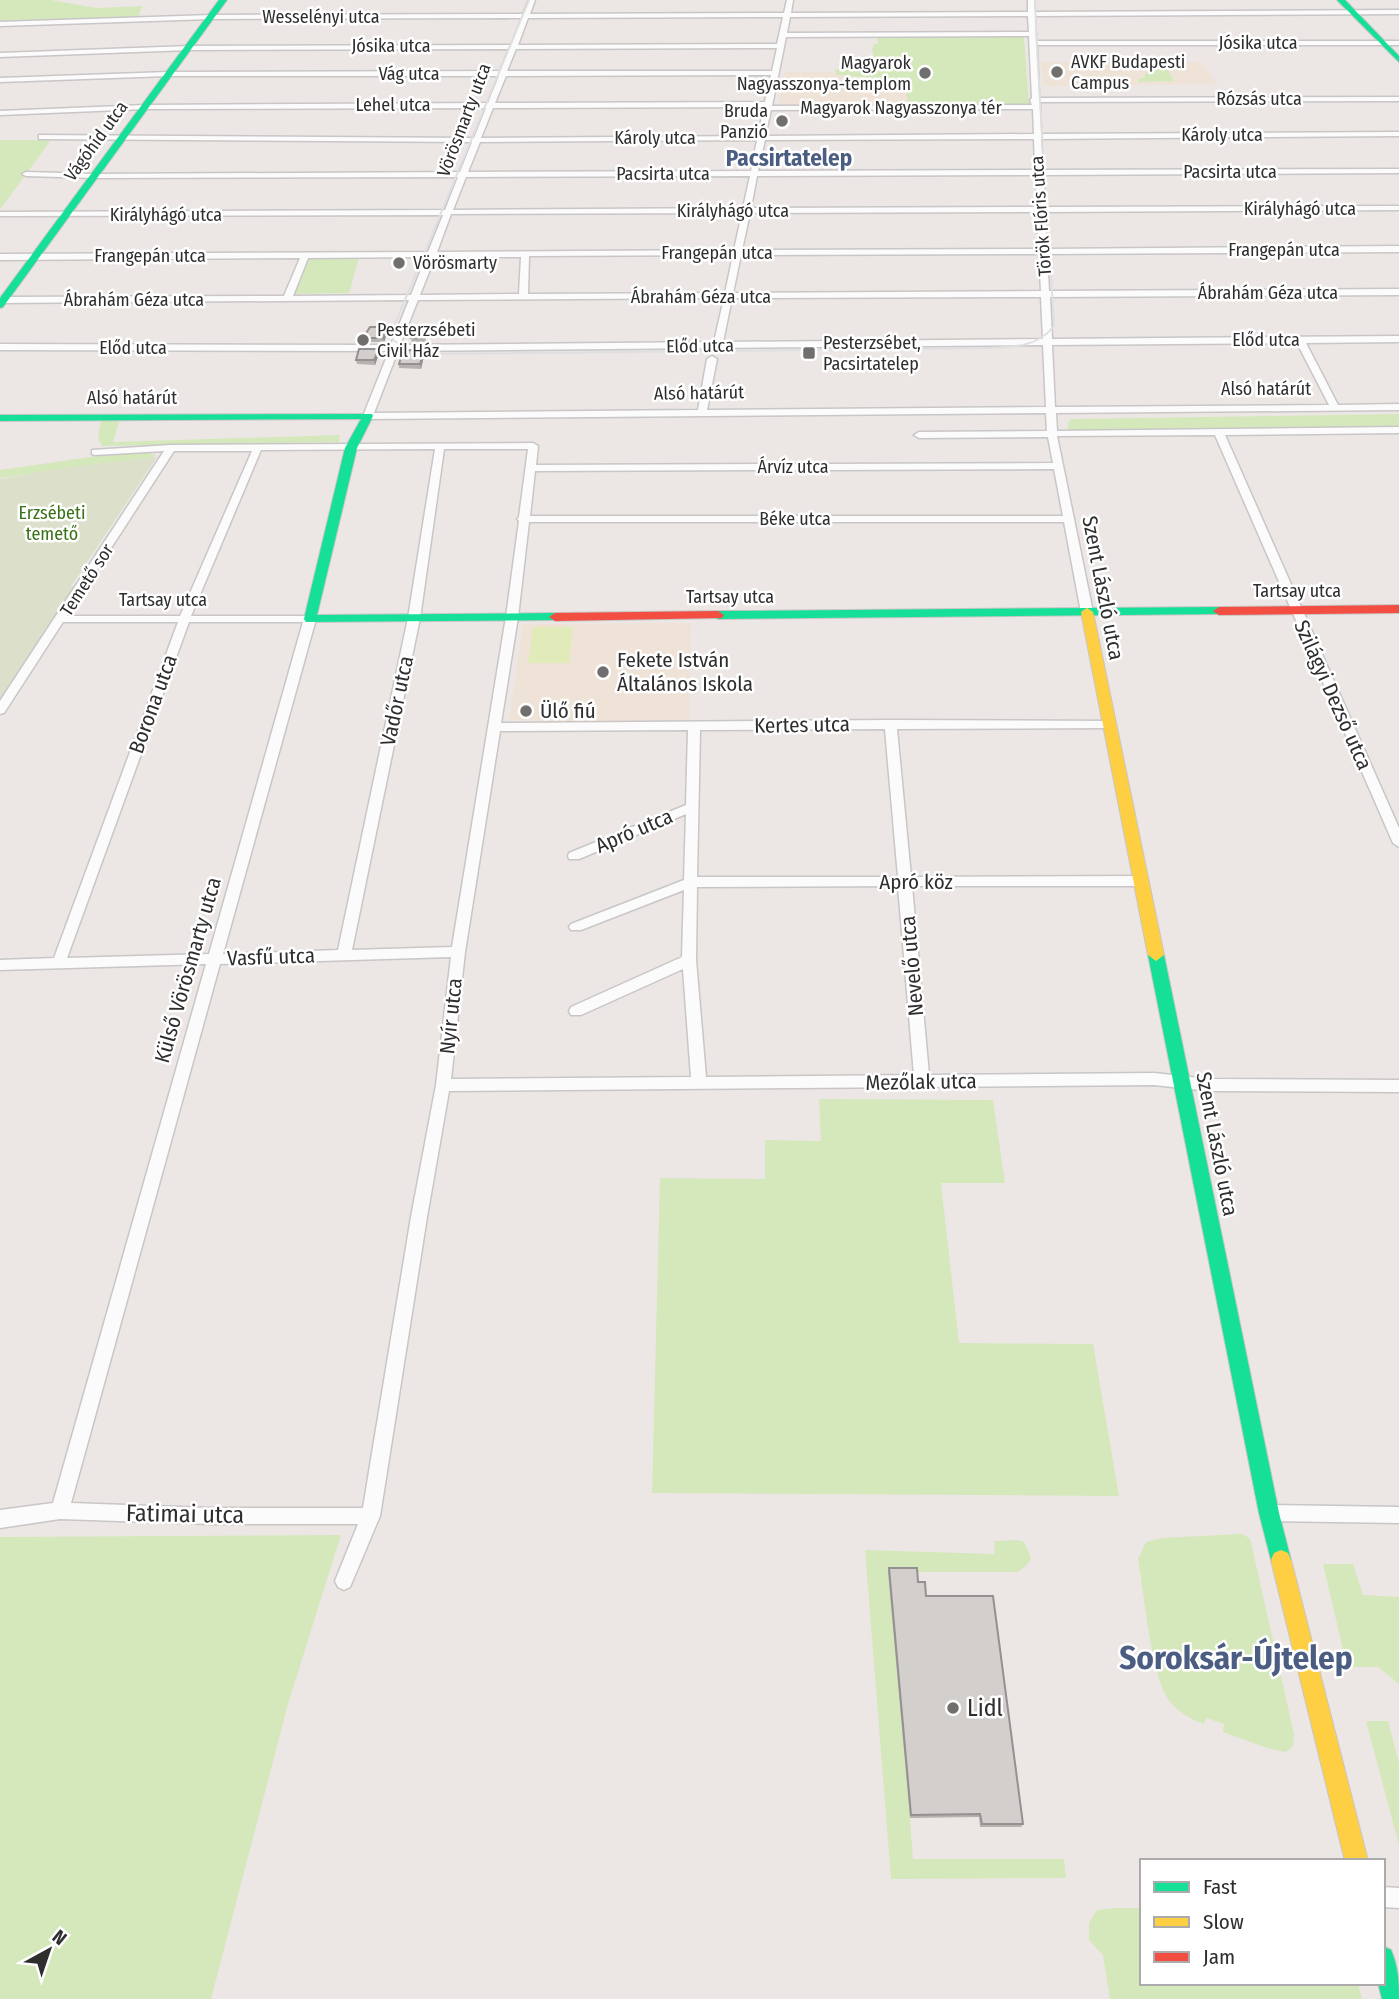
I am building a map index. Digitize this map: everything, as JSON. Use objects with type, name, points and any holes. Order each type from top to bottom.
[{"type":"street","name":"Vágóhíd utca","points":[[1,302],[223,0]]},
{"type":"street","name":"Vörösmarty utca","points":[[416,299],[532,0]]},
{"type":"street","points":[[718,346],[790,0]]},
{"type":"street","name":"Török Flóris utca","points":[[1031,0],[1052,433]]},
{"type":"street","points":[[1341,0],[1391,43],[1399,60]]},
{"type":"street","name":"Wesselényi utca","points":[[0,24],[211,17],[787,15],[884,12],[1032,15],[1399,12]]},
{"type":"street","points":[[879,35],[884,12]]},
{"type":"street","points":[[784,35],[1032,39]]},
{"type":"street","name":"Jósika utca","points":[[1032,39],[1391,43]]},
{"type":"street","name":"Jósika utca","points":[[0,55],[189,48],[782,46]]},
{"type":"street","name":"Vág utca","points":[[0,80],[168,74],[775,73]]},
{"type":"street","name":"Rózsás utca","points":[[1034,104],[1399,99]]},
{"type":"street","name":"Magyarok Nagyasszonya tér","points":[[767,106],[1034,104]]},
{"type":"street","name":"Lehel utca","points":[[0,113],[145,107],[767,106]]},
{"type":"street","points":[[56,119],[63,110]]},
{"type":"street","name":"Károly utca","points":[[49,128],[42,136],[121,139],[1399,134]]},
{"type":"street","name":"Pacsirta utca","points":[[26,174],[94,176],[1399,171]]},
{"type":"street","name":"Királyhágó utca","points":[[0,214],[1399,208]]},
{"type":"street","name":"Frangepán utca","points":[[0,257],[1399,249]]},
{"type":"street","points":[[523,298],[525,254]]},
{"type":"street","points":[[287,300],[304,255]]},
{"type":"street","name":"Ábrahám Géza utca","points":[[1,302],[1399,292]]},
{"type":"street","points":[[353,443],[368,416],[416,299]]},
{"type":"street","name":"Előd utca","points":[[0,347],[718,346],[1049,340],[1399,338]]},
{"type":"street","points":[[1300,340],[1335,408]]},
{"type":"street","points":[[702,413],[712,359]]},
{"type":"street","name":"Alsó határút","points":[[0,418],[1399,407]]},
{"type":"street","points":[[1396,430],[1399,440]]},
{"type":"street","name":"Alsó határút","points":[[919,435],[1396,430]]},
{"type":"street","name":"Szilágyi Dezső utca","points":[[1219,432],[1399,843]]},
{"type":"street","name":"Szent László utca","points":[[1052,433],[1269,1513],[1356,1859]]},
{"type":"street","points":[[95,452],[353,443],[440,446]]},
{"type":"street","name":"Külső Vörösmarty utca","points":[[60,1511],[310,619],[353,443]]},
{"type":"street","name":"Nyír utca","points":[[344,1581],[371,1516],[416,1230],[443,1085],[458,952],[512,617],[533,446],[440,446]]},
{"type":"street","name":"Vadőr utca","points":[[344,955],[414,618],[440,446]]},
{"type":"street","name":"Borona utca","points":[[58,965],[184,620],[258,447]]},
{"type":"street","name":"Temető sor","points":[[0,710],[172,448]]},
{"type":"street","name":"Árvíz utca","points":[[530,468],[1057,466]]},
{"type":"street","name":"Béke utca","points":[[522,519],[1068,519]]},
{"type":"street","name":"Tartsay utca","points":[[61,619],[1399,610]]},
{"type":"street","name":"Nevelő utca","points":[[891,724],[922,1082]]},
{"type":"street","name":"Kertes utca","points":[[495,727],[1109,724]]},
{"type":"street","name":"Apró utca","points":[[694,726],[689,960],[699,1084]]},
{"type":"street","name":"Apró utca","points":[[574,856],[694,806]]},
{"type":"street","name":"Apró köz","points":[[691,882],[1141,881]]},
{"type":"street","points":[[576,927],[691,882]]},
{"type":"street","name":"Vasfű utca","points":[[0,965],[458,952]]},
{"type":"street","points":[[576,1011],[689,960]]},
{"type":"street","name":"Mezőlak utca","points":[[443,1085],[1154,1079],[1209,1084],[1399,1086]]},
{"type":"street","name":"Fatimai utca","points":[[0,1519],[60,1511],[209,1516],[371,1516]]},
{"type":"street","points":[[1269,1513],[1399,1515]]},
{"type":"street","points":[[1385,1965],[1394,1999]]},
{"type":"shaded area","points":[[1041,62],[1202,62],[1216,84],[1043,86]]},
{"type":"shaded area","points":[[784,72],[885,72],[915,80],[921,106],[778,105]]},
{"type":"shaded area","name":"Fekete István Általános Iskola","points":[[691,623],[689,723],[509,720],[523,624]]},
{"type":"green space","points":[[0,0],[51,0],[97,8],[142,6],[138,18],[0,23]]},
{"type":"green space","points":[[1024,36],[1029,104],[921,106],[908,103],[904,83],[899,80],[836,75],[835,69],[876,68],[872,49],[874,44],[878,44],[877,38]]},
{"type":"green space","points":[[1126,63],[1170,63],[1165,64],[1174,81],[1138,82],[1139,78],[1144,78],[1147,70],[1132,70]]},
{"type":"green space","points":[[0,140],[51,140],[0,210]]},
{"type":"green space","points":[[305,258],[359,258],[349,293],[294,294]]},
{"type":"green space","points":[[1399,414],[1399,429],[1073,432],[1068,429],[1071,419]]},
{"type":"green space","points":[[101,421],[119,421],[113,442],[340,435],[339,442],[102,446],[98,438]]},
{"type":"green space","points":[[111,454],[156,455],[0,478],[0,470]]},
{"type":"green space","name":"Erzsébeti temető","points":[[157,457],[71,586],[80,588],[0,705],[0,479],[70,467]]},
{"type":"green space","points":[[533,627],[573,627],[569,663],[528,663]]},
{"type":"green space","points":[[819,1099],[993,1100],[1005,1183],[941,1183],[959,1343],[1093,1344],[1119,1496],[652,1493],[660,1178],[765,1179],[765,1140],[821,1141]]},
{"type":"green space","points":[[1241,1534],[1250,1538],[1294,1734],[1293,1746],[1286,1752],[1223,1732],[1224,1724],[1206,1718],[1204,1724],[1182,1713],[1165,1693],[1149,1635],[1138,1559],[1146,1542],[1162,1538]]},
{"type":"green space","points":[[341,1535],[288,1704],[211,1999],[0,1999],[0,1537]]},
{"type":"green space","points":[[994,1541],[1024,1542],[1031,1558],[1018,1572],[916,1572],[910,1818],[913,1859],[1064,1859],[1066,1878],[891,1879],[865,1550],[995,1554]]},
{"type":"green space","points":[[1323,1564],[1353,1564],[1363,1595],[1399,1597],[1399,1684],[1378,1667],[1347,1667]]},
{"type":"green space","points":[[1366,1721],[1388,1721],[1399,1763],[1399,1845]]},
{"type":"green space","points":[[1140,1908],[1140,1985],[1358,1985],[1362,1999],[1110,1999],[1103,1955],[1089,1940],[1089,1923],[1097,1910]]},
{"type":"building","points":[[370,327],[387,327],[383,338],[363,338]]},
{"type":"building","points":[[413,331],[426,332],[424,338],[411,338]]},
{"type":"building","points":[[359,349],[379,349],[374,360],[356,360]]},
{"type":"building","points":[[403,351],[424,351],[420,364],[399,364]]},
{"type":"building","name":"Lidl","points":[[889,1568],[917,1568],[918,1582],[925,1582],[926,1596],[993,1596],[1023,1824],[982,1824],[980,1814],[911,1815]]},
{"type":"tram line","points":[[529,0],[393,329],[393,340],[409,350],[428,354],[993,348]]},
{"type":"tram line","points":[[985,348],[1023,345],[1040,339],[1054,326],[1035,0]]},
{"type":"traffic: fast","points":[[0,305],[223,0]]},
{"type":"traffic: fast","points":[[1341,0],[1399,60]]},
{"type":"traffic: fast","points":[[0,418],[368,416],[351,448],[310,619],[555,617]]},
{"type":"traffic: fast","points":[[718,615],[1219,611]]},
{"type":"traffic: fast","points":[[1156,955],[1269,1513],[1281,1560]]},
{"type":"traffic: fast","points":[[1385,1965],[1394,1999]]},
{"type":"traffic: slow","points":[[1087,612],[1156,955]]},
{"type":"traffic: slow","points":[[1281,1560],[1356,1859]]},
{"type":"traffic: jam","points":[[1219,611],[1399,609]]},
{"type":"traffic: jam","points":[[555,617],[718,615]]},
{"type":"place","name":"AVKF Budapesti Campus","points":[[1057,72]]},
{"type":"place","name":"Magyarok Nagyasszonya-templom","points":[[925,73]]},
{"type":"place","name":"Bruda Panzió","points":[[782,121]]},
{"type":"place","name":"Vörösmarty","points":[[399,263]]},
{"type":"place","name":"Pesterzsébeti Civil Ház","points":[[363,340]]},
{"type":"place","name":"Pesterzsébet, Pacsirtatelep","points":[[809,353]]},
{"type":"place","name":"Fekete István Általános Iskola","points":[[603,672]]},
{"type":"place","name":"Ülő fiú","points":[[526,711]]},
{"type":"place","name":"Lidl","points":[[953,1708]]},
{"type":"district","name":"Pacsirtatelep","points":[[789,158]]},
{"type":"district","name":"Soroksár-Újtelep","points":[[1236,1658]]}]
